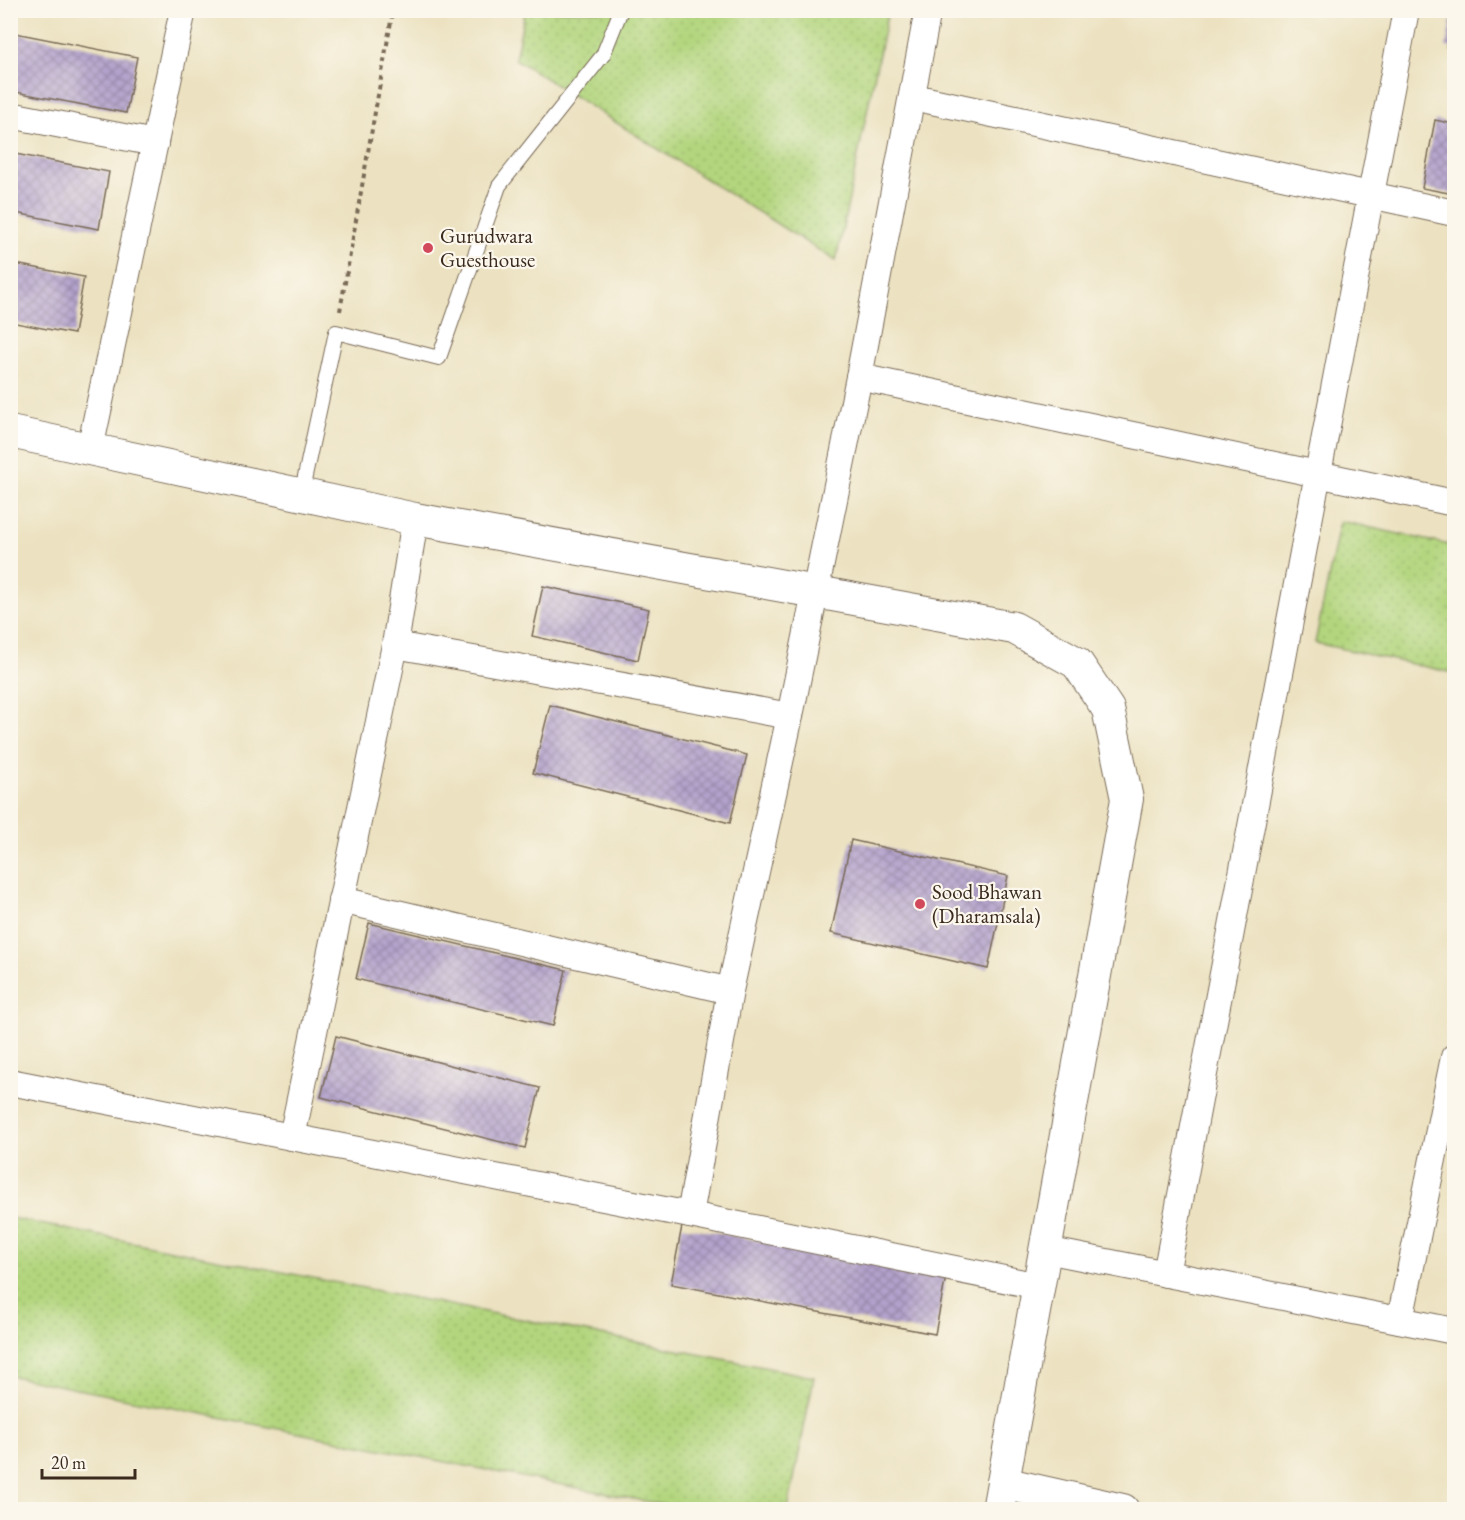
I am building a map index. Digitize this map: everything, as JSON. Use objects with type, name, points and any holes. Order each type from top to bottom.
[{"type":"street","points":[[90,449],[183,10]]},
{"type":"street","points":[[690,1215],[730,991],[790,716],[859,377],[928,10]]},
{"type":"street","points":[[1166,1274],[1406,10]]},
{"type":"street","points":[[913,97],[1455,213]]},
{"type":"street","points":[[10,115],[155,143]]},
{"type":"street","points":[[859,377],[1455,503]]},
{"type":"street","points":[[10,432],[415,519],[1014,628],[1077,663],[1108,709],[1127,799],[1001,1496],[1123,1509]]},
{"type":"street","points":[[292,1137],[395,645],[415,519]]},
{"type":"street","points":[[395,645],[790,716]]},
{"type":"street","points":[[341,900],[730,991]]},
{"type":"street","points":[[1400,1320],[1454,1064]]},
{"type":"street","points":[[10,1082],[690,1215],[1038,1286]]},
{"type":"street","points":[[1046,1250],[1455,1331]]},
{"type":"lane","points":[[300,495],[336,333],[439,358],[499,186],[603,55],[621,10]]},
{"type":"path","points":[[336,333],[393,10]]},
{"type":"green space","points":[[525,11],[888,11],[836,261],[515,59]]},
{"type":"green space","points":[[1340,521],[1454,546],[1454,673],[1315,643]]},
{"type":"green space","points":[[10,1218],[814,1377],[788,1509],[684,1509],[11,1376]]},
{"type":"building","points":[[1454,10],[1454,48],[1446,47]]},
{"type":"building","points":[[10,32],[137,57],[126,113],[10,91]]},
{"type":"building","points":[[1435,120],[1454,124],[1454,194],[1422,188]]},
{"type":"building","points":[[10,153],[109,172],[99,229],[10,212]]},
{"type":"building","points":[[10,263],[84,277],[74,334],[10,322]]},
{"type":"building","points":[[543,586],[649,609],[638,660],[532,636]]},
{"type":"building","points":[[550,705],[747,755],[730,823],[533,773]]},
{"type":"building","name":"Sood Bhawan (Dharamsala)","points":[[851,840],[1008,876],[988,969],[831,933]]},
{"type":"building","points":[[369,923],[566,970],[553,1026],[356,979]]},
{"type":"building","points":[[336,1036],[540,1088],[525,1148],[321,1097]]},
{"type":"building","points":[[682,1226],[946,1276],[935,1334],[671,1284]]},
{"type":"place","name":"Gurudwara Guesthouse","points":[[428,248]]},
{"type":"place","name":"Sood Bhawan (Dharamsala)","points":[[920,904]]}]
